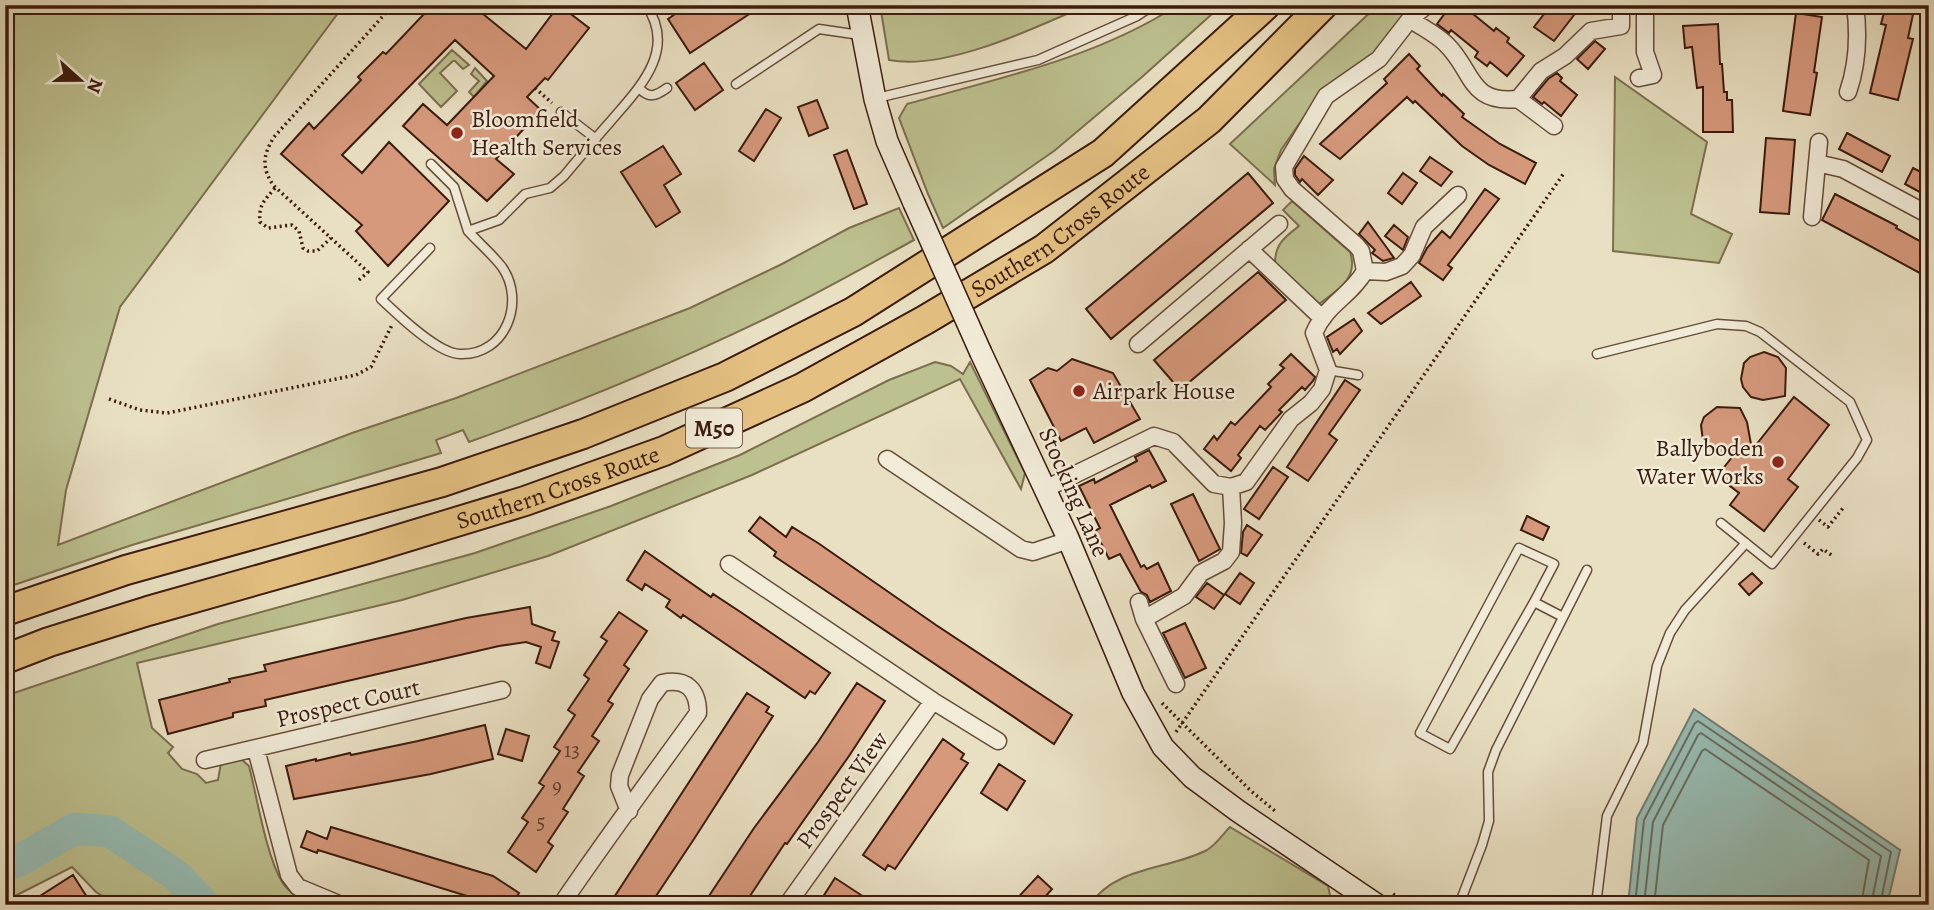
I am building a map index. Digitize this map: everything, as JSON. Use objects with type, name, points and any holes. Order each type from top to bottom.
[{"type":"highway","name":"Southern Cross Route","points":[[5,611],[126,570],[442,482],[583,434],[725,377],[853,312],[1103,153],[1266,5]]},
{"type":"highway","name":"Southern Cross Route","points":[[5,659],[49,642],[148,611],[525,501],[664,451],[802,388],[925,320],[1044,248],[1209,120],[1323,5]]},
{"type":"main road","name":"Stocking Lane","points":[[857,5],[875,99],[887,141],[981,353],[1069,540],[1133,693],[1163,747],[1192,777],[1369,903]]},
{"type":"street","points":[[1045,489],[1154,436],[1173,442],[1214,484],[1231,487],[1246,482],[1291,419],[1322,390],[1328,370],[1314,333],[1321,317],[1335,302],[1353,290],[1365,271],[1361,251],[1292,189],[1285,179],[1284,167],[1326,96],[1380,59],[1410,19],[1427,5]]},
{"type":"street","points":[[1518,99],[1541,71],[1565,56],[1591,31],[1621,26],[1621,5]]},
{"type":"street","points":[[1639,78],[1653,75],[1645,52],[1645,5]]},
{"type":"street","points":[[1848,92],[1855,72],[1858,43],[1855,5]]},
{"type":"street","points":[[1410,19],[1445,43],[1462,63],[1473,85],[1489,97],[1518,99],[1554,126]]},
{"type":"street","points":[[1812,217],[1819,142]]},
{"type":"street","points":[[1817,163],[1843,169],[1929,215]]},
{"type":"street","points":[[1365,271],[1386,272],[1402,266],[1412,255],[1424,227],[1458,195]]},
{"type":"street","points":[[1138,344],[1279,224]]},
{"type":"street","points":[[1249,249],[1321,317]]},
{"type":"street","points":[[887,459],[1021,549],[1033,552],[1069,540]]},
{"type":"street","points":[[1144,619],[1175,603],[1184,596],[1201,573],[1224,561],[1231,552],[1231,487]]},
{"type":"street","points":[[729,564],[933,701],[998,741]]},
{"type":"street","points":[[1139,602],[1144,619],[1176,684]]},
{"type":"street","points":[[561,905],[629,811],[698,713],[698,700],[683,682],[662,683],[650,699],[620,775],[619,786],[629,811]]},
{"type":"street","name":"Prospect Court","points":[[205,760],[502,690]]},
{"type":"street","name":"Prospect View","points":[[787,905],[933,701]]},
{"type":"street","points":[[256,748],[289,875],[298,887],[341,905]]},
{"type":"lane","points":[[468,231],[499,220],[525,194],[550,188],[564,176],[646,81],[659,44],[657,28],[646,5]]},
{"type":"lane","points":[[875,99],[1038,60],[1137,16],[1154,5]]},
{"type":"lane","points":[[736,84],[820,29],[863,35]]},
{"type":"lane","points":[[639,88],[649,96],[657,95],[667,88]]},
{"type":"lane","points":[[561,112],[596,138]]},
{"type":"lane","points":[[430,164],[454,187],[468,231],[503,268],[512,298],[508,326],[489,348],[459,355],[428,340],[381,299],[430,248]]},
{"type":"lane","points":[[1597,354],[1717,324],[1746,326],[1759,332],[1850,402],[1867,440],[1857,458],[1772,564],[1720,523]]},
{"type":"lane","points":[[1328,370],[1358,375]]},
{"type":"lane","points":[[1596,905],[1607,816],[1643,743],[1657,666],[1670,633],[1685,610],[1746,543]]},
{"type":"lane","points":[[1518,548],[1554,564],[1534,602],[1450,749],[1420,733],[1518,548]]},
{"type":"lane","points":[[1459,905],[1489,821],[1488,772],[1496,750],[1587,570]]},
{"type":"lane","points":[[1534,602],[1563,617]]},
{"type":"path","points":[[359,280],[368,272],[275,187],[267,177],[264,156],[274,137],[393,5]]},
{"type":"path","points":[[535,88],[561,112]]},
{"type":"path","points":[[1163,747],[1184,722],[1564,173]]},
{"type":"path","points":[[275,187],[262,202],[260,222],[268,228],[292,225],[299,231],[303,248],[308,251],[317,251],[331,238]]},
{"type":"path","points":[[109,399],[140,410],[167,413],[356,375],[371,367],[398,315]]},
{"type":"path","points":[[1830,525],[1843,508]]},
{"type":"path","points":[[1795,536],[1818,554],[1823,549],[1834,557]]},
{"type":"green space","points":[[5,5],[344,5],[120,307],[66,490],[58,545],[352,433],[456,398],[690,308],[849,228],[899,208],[914,240],[736,333],[546,413],[469,442],[463,430],[436,440],[441,453],[132,545],[5,588]]},
{"type":"green space","points":[[880,5],[1087,5],[990,45],[936,59],[911,62],[889,60]]},
{"type":"green space","points":[[1178,5],[1222,5],[1054,151],[943,228],[899,118],[907,104],[1081,53],[1147,23]]},
{"type":"green space","points":[[1378,5],[1418,5],[1387,47],[1325,87],[1281,150],[1274,169],[1275,185],[1230,144]]},
{"type":"green space","points":[[452,50],[469,65],[463,69],[453,61],[440,73],[457,91],[441,107],[419,84]]},
{"type":"green space","points":[[475,68],[487,81],[474,97],[469,92],[479,81],[471,74]]},
{"type":"green space","points":[[1615,77],[1707,142],[1691,214],[1732,234],[1719,263],[1613,251]]},
{"type":"green space","points":[[1292,201],[1350,252],[1352,269],[1349,276],[1340,288],[1319,304],[1308,298],[1275,263],[1279,246],[1299,226],[1283,210]]},
{"type":"green space","points":[[935,362],[951,366],[963,374],[970,362],[1025,473],[1021,489],[960,379],[752,475],[548,556],[402,600],[137,663],[152,728],[173,747],[168,753],[182,769],[197,774],[206,783],[218,780],[221,763],[241,759],[249,766],[276,871],[288,889],[312,905],[117,905],[96,892],[72,867],[9,899],[8,905],[5,905],[5,696],[218,624],[475,553],[611,506],[740,455],[889,380]]},
{"type":"green space","points":[[1230,827],[1328,886],[1332,905],[1090,905],[1113,883],[1207,850]]},
{"type":"water","points":[[1694,709],[1900,850],[1887,905],[1628,905],[1637,818]]},
{"type":"building","name":"Bloomfield Health Services","points":[[414,5],[472,5],[526,49],[559,5],[589,28],[548,80],[545,78],[527,97],[541,110],[496,159],[514,174],[487,201],[403,126],[423,104],[447,125],[494,76],[455,40],[342,155],[362,173],[389,142],[449,201],[388,266],[356,231],[362,225],[281,154],[309,123],[314,129],[361,80],[358,77],[383,52],[386,54],[424,14]]},
{"type":"building","points":[[688,5],[763,5],[690,53],[668,19]]},
{"type":"building","points":[[1451,5],[1462,5],[1494,31],[1496,28],[1509,38],[1507,42],[1524,56],[1507,76],[1490,62],[1487,66],[1475,57],[1478,52],[1451,30],[1449,33],[1437,24]]},
{"type":"building","points":[[1551,5],[1560,5],[1574,15],[1554,41],[1534,27]]},
{"type":"building","points":[[1886,5],[1915,5],[1908,38],[1913,39],[1898,100],[1870,93],[1886,25],[1881,24]]},
{"type":"building","points":[[1796,13],[1822,17],[1810,115],[1783,111]]},
{"type":"building","points":[[1718,24],[1720,64],[1724,92],[1727,92],[1727,100],[1732,100],[1733,132],[1703,132],[1703,87],[1697,88],[1692,47],[1685,48],[1683,26]]},
{"type":"building","points":[[1595,41],[1605,49],[1588,69],[1577,59]]},
{"type":"building","points":[[1409,54],[1420,66],[1417,69],[1442,96],[1443,94],[1464,114],[1462,117],[1500,144],[1536,163],[1525,184],[1489,165],[1462,146],[1415,101],[1413,103],[1407,97],[1340,159],[1320,144],[1387,83],[1384,79]]},
{"type":"building","points":[[704,63],[723,90],[695,110],[676,83]]},
{"type":"building","points":[[1557,73],[1562,78],[1560,81],[1577,95],[1561,116],[1533,97],[1548,79]]},
{"type":"building","points":[[817,100],[828,128],[809,136],[798,107]]},
{"type":"building","points":[[766,109],[781,118],[754,161],[739,151]]},
{"type":"building","points":[[1847,133],[1890,156],[1882,172],[1839,149]]},
{"type":"building","points":[[1766,138],[1795,140],[1789,214],[1760,212]]},
{"type":"building","points":[[663,146],[681,174],[664,185],[680,212],[656,227],[621,172]]},
{"type":"building","points":[[847,150],[867,204],[854,209],[834,155]]},
{"type":"building","points":[[1304,156],[1333,180],[1318,195],[1295,175],[1295,169]]},
{"type":"building","points":[[1430,157],[1452,172],[1441,186],[1420,171]]},
{"type":"building","points":[[1913,168],[1929,176],[1929,197],[1905,184]]},
{"type":"building","points":[[1248,173],[1273,203],[1111,339],[1086,309]]},
{"type":"building","points":[[1403,173],[1417,183],[1402,204],[1388,193]]},
{"type":"building","points":[[1485,189],[1499,199],[1448,265],[1452,268],[1443,280],[1419,263],[1427,248],[1442,231],[1450,238]]},
{"type":"building","points":[[1835,194],[1929,246],[1929,278],[1822,220]]},
{"type":"building","points":[[1368,222],[1394,258],[1383,261],[1372,253],[1375,250],[1359,234]]},
{"type":"building","points":[[1394,225],[1408,237],[1403,250],[1385,236]]},
{"type":"building","points":[[1258,272],[1286,300],[1180,390],[1154,360]]},
{"type":"building","points":[[1411,282],[1421,296],[1381,324],[1368,313]]},
{"type":"building","points":[[1354,319],[1362,331],[1340,354],[1337,349],[1333,352],[1327,337]]},
{"type":"building","points":[[1764,352],[1778,357],[1786,368],[1785,396],[1763,400],[1751,397],[1743,387],[1741,379],[1744,363],[1750,357]]},
{"type":"building","points":[[1291,354],[1315,377],[1313,381],[1305,390],[1302,387],[1279,410],[1282,412],[1265,430],[1260,426],[1238,455],[1241,458],[1231,471],[1204,449],[1214,436],[1217,440],[1231,422],[1235,425],[1271,387],[1268,384],[1284,368],[1280,365]]},
{"type":"building","name":"Airpark House","points":[[1072,359],[1113,373],[1140,419],[1094,443],[1086,428],[1061,441],[1030,380],[1048,368],[1057,371]]},
{"type":"building","points":[[1345,380],[1360,390],[1329,434],[1337,440],[1308,481],[1287,467]]},
{"type":"building","name":"Ballyboden Water Works","points":[[1794,397],[1829,425],[1788,479],[1798,487],[1764,531],[1730,505],[1739,493],[1717,476],[1733,456],[1715,452],[1708,447],[1703,441],[1701,425],[1704,417],[1717,407],[1740,408],[1747,422],[1752,450]]},
{"type":"building","points":[[1149,450],[1166,481],[1152,488],[1150,485],[1110,505],[1141,567],[1144,565],[1147,569],[1158,563],[1171,591],[1150,602],[1147,595],[1141,592],[1120,554],[1109,559],[1095,531],[1100,528],[1079,486],[1094,479],[1095,483],[1137,461],[1135,457]]},
{"type":"building","points":[[1273,467],[1288,477],[1259,519],[1244,509]]},
{"type":"building","points":[[1193,494],[1220,549],[1199,561],[1171,504]]},
{"type":"building","points":[[1527,516],[1549,527],[1543,540],[1521,530]]},
{"type":"building","points":[[760,517],[786,537],[792,527],[818,543],[1072,715],[1054,744],[774,556],[776,552],[749,531]]},
{"type":"building","points":[[1247,525],[1262,535],[1247,556],[1241,553],[1243,532]]},
{"type":"building","points":[[645,551],[830,673],[815,694],[810,691],[805,698],[683,615],[681,618],[666,607],[670,600],[645,584],[642,590],[627,580]]},
{"type":"building","points":[[1240,573],[1254,583],[1240,604],[1225,594]]},
{"type":"building","points":[[1752,573],[1762,583],[1749,595],[1739,584]]},
{"type":"building","points":[[1207,583],[1224,595],[1214,609],[1196,597]]},
{"type":"building","points":[[530,607],[532,624],[555,632],[552,640],[559,642],[550,668],[536,663],[541,647],[526,642],[499,646],[265,700],[266,706],[233,713],[233,717],[168,734],[159,700],[266,671],[264,665],[466,618]]},
{"type":"building","points":[[619,612],[647,631],[624,665],[629,669],[608,701],[613,704],[592,736],[599,741],[578,772],[584,776],[563,809],[568,812],[548,842],[553,846],[536,872],[508,852],[528,822],[522,818],[544,786],[539,783],[560,751],[554,747],[575,715],[568,710],[589,679],[584,675],[607,641],[601,637]]},
{"type":"building","points":[[1185,623],[1206,668],[1185,678],[1163,633]]},
{"type":"building","points":[[857,683],[885,701],[849,756],[787,844],[785,843],[744,905],[703,905],[754,828],[818,742]]},
{"type":"building","points":[[747,693],[769,707],[766,712],[773,716],[694,839],[650,905],[609,905]]},
{"type":"building","points":[[485,725],[493,759],[431,774],[294,799],[286,766],[350,753],[351,755]]},
{"type":"building","points":[[506,729],[529,736],[522,761],[498,754]]},
{"type":"building","points":[[943,739],[964,754],[961,759],[968,763],[895,869],[888,865],[885,870],[863,855]]},
{"type":"building","points":[[999,764],[1025,781],[1007,810],[981,793]]},
{"type":"building","points":[[331,827],[493,876],[519,893],[511,905],[496,905],[301,847],[307,831],[327,839]]},
{"type":"building","points":[[73,875],[92,905],[26,905]]},
{"type":"building","points":[[1038,876],[1052,889],[1038,905],[1011,905]]},
{"type":"building","points":[[835,878],[876,905],[829,905],[821,900]]},
{"type":"waterway","points":[[5,866],[74,829],[109,831],[177,876],[204,905]]},
{"type":"place","name":"Bloomfield Health Services","points":[[457,133]]},
{"type":"place","name":"Airpark House","points":[[1079,391]]},
{"type":"place","name":"Ballyboden Water Works","points":[[1778,462]]}]
